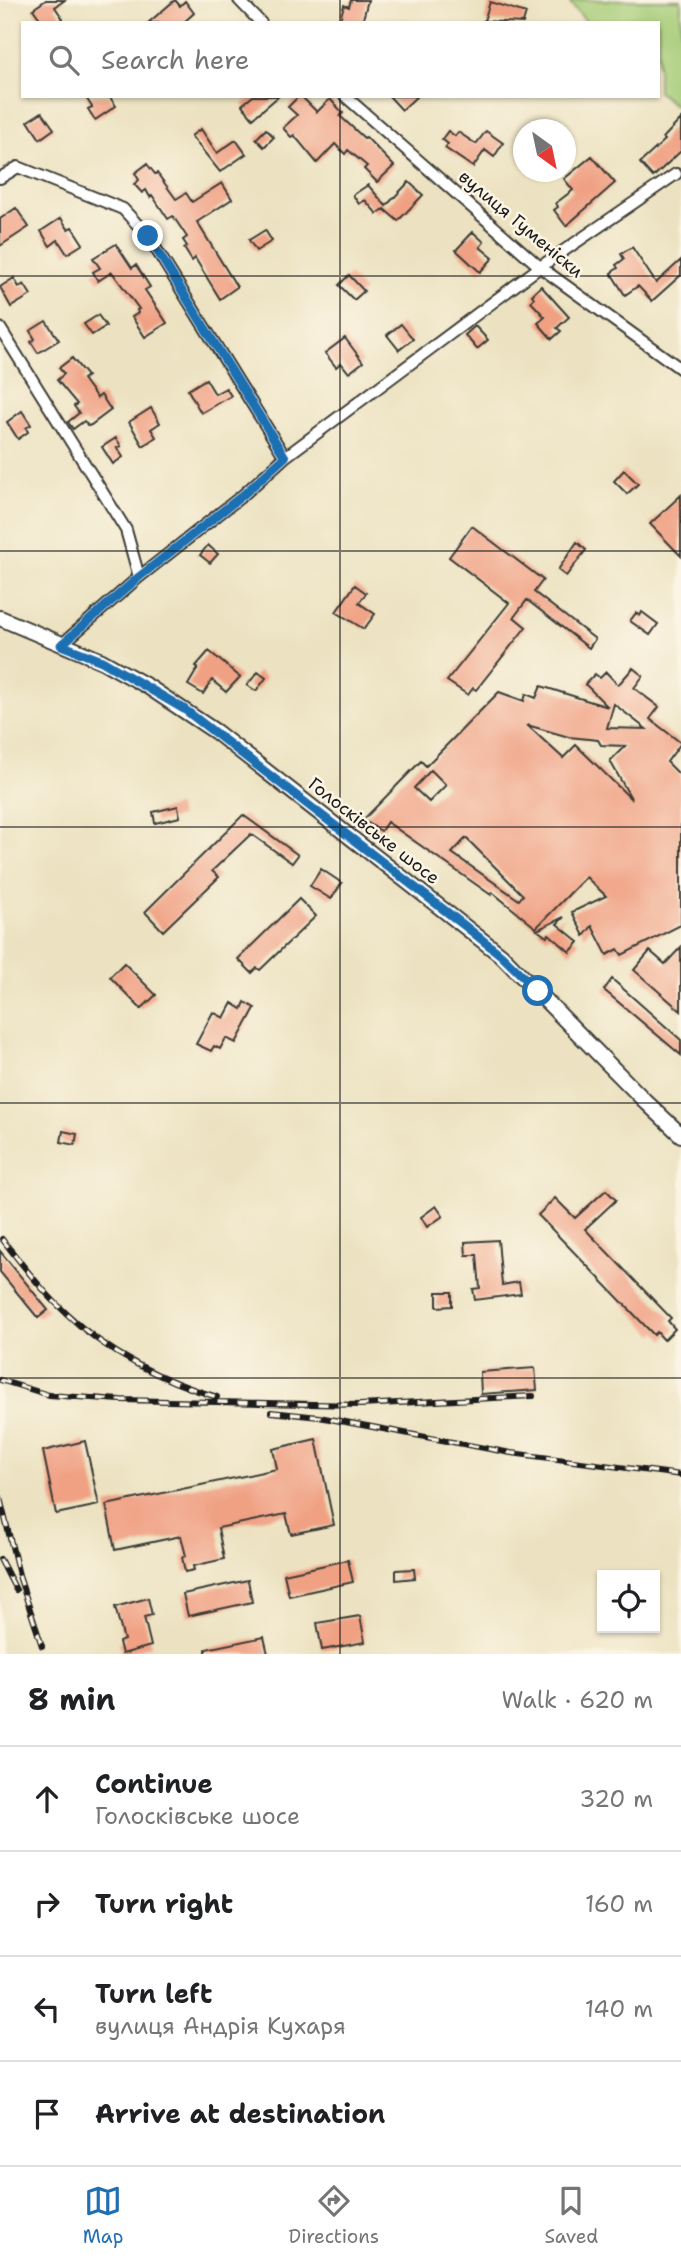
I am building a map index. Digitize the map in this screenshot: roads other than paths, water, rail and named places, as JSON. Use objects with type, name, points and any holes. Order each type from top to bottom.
[{"type":"street","points":[[239,0],[259,21]]},
{"type":"street","name":"вулиця Гуменіски","points":[[347,98],[540,267],[681,369]]},
{"type":"street","points":[[0,178],[18,167],[123,209],[148,236],[285,457]]},
{"type":"street","points":[[61,645],[139,577],[243,495],[285,457],[540,267],[676,174]]},
{"type":"street","points":[[0,328],[126,530],[139,577]]},
{"type":"street","name":"Голосківське шосе","points":[[0,618],[102,661],[184,709],[501,955],[625,1082],[681,1135]]},
{"type":"railway","points":[[2,1239],[49,1296],[99,1341],[156,1374],[217,1397]]},
{"type":"railway","points":[[0,1380],[49,1395],[120,1400],[360,1405],[533,1396]]},
{"type":"railway","points":[[271,1412],[319,1417],[511,1453],[681,1475]]},
{"type":"railway","points":[[0,1498],[20,1579],[42,1646]]},
{"type":"railway","points":[[0,1559],[16,1590]]}]
